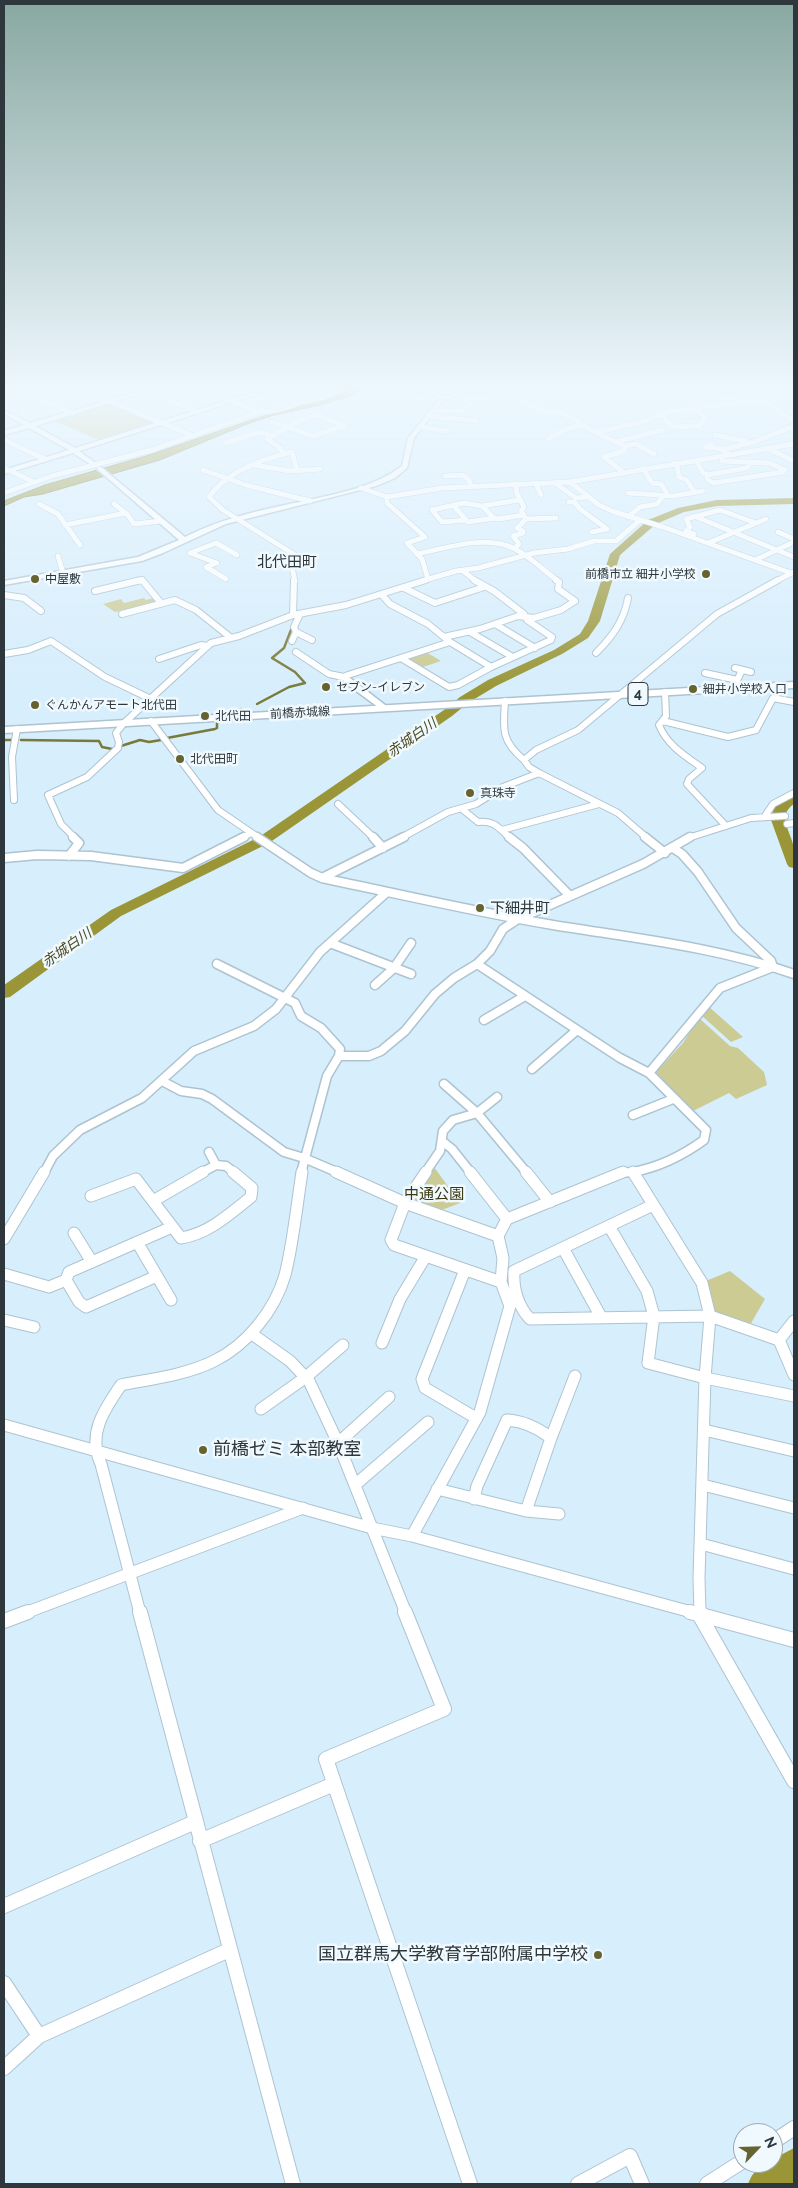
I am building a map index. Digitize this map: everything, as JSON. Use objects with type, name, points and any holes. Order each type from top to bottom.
[{"type":"main road","name":"4","points":[[505,701],[664,692],[737,684],[794,685]]},
{"type":"main road","name":"前橋赤城線","points":[[4,730],[505,701]]},
{"type":"street","points":[[4,493],[20,487]]},
{"type":"street","points":[[121,487],[183,541],[199,548]]},
{"type":"street","points":[[217,487],[209,498],[223,510],[295,555],[291,563],[299,619],[294,627],[296,632],[292,642]]},
{"type":"street","points":[[256,487],[310,501]]},
{"type":"street","points":[[4,583],[139,559],[153,555],[213,525],[361,488],[388,497],[422,490],[457,487]]},
{"type":"street","points":[[516,487],[519,500],[524,507],[521,511],[525,517]]},
{"type":"street","points":[[537,487],[541,495]]},
{"type":"street","points":[[560,487],[576,498],[588,497]]},
{"type":"street","points":[[576,487],[605,508],[640,521],[710,542],[766,519]]},
{"type":"street","points":[[663,487],[666,496]]},
{"type":"street","points":[[691,487],[694,492]]},
{"type":"street","points":[[628,493],[680,496],[703,491]]},
{"type":"street","points":[[628,517],[640,507],[646,508],[659,503],[666,496]]},
{"type":"street","points":[[388,497],[388,503],[425,536],[408,543],[422,559],[428,579]]},
{"type":"street","points":[[519,500],[482,506],[453,505],[432,510],[442,522],[466,520],[472,522],[495,518],[525,517],[554,519]]},
{"type":"street","points":[[569,502],[574,502],[607,529],[592,532]]},
{"type":"street","points":[[39,504],[53,510],[80,545]]},
{"type":"street","points":[[114,504],[126,513],[134,524],[162,521]]},
{"type":"street","points":[[453,505],[466,520]]},
{"type":"street","points":[[482,506],[495,518]]},
{"type":"street","points":[[584,512],[605,508]]},
{"type":"street","points":[[548,509],[554,519]]},
{"type":"street","points":[[756,524],[724,510],[686,519],[690,527],[686,531],[755,560],[793,572]]},
{"type":"street","points":[[65,525],[126,513]]},
{"type":"street","points":[[694,516],[794,557]]},
{"type":"street","points":[[514,548],[519,544],[513,536],[523,533],[523,531],[517,528],[525,517]]},
{"type":"street","points":[[69,856],[79,843],[76,838],[66,832],[48,795],[70,786],[87,776],[118,748],[119,742],[116,733],[124,723],[208,646],[297,614],[346,605],[428,579],[524,555],[568,549],[597,541],[616,541],[640,521]]},
{"type":"street","points":[[585,527],[596,534],[597,541]]},
{"type":"street","points":[[778,532],[794,541]]},
{"type":"street","points":[[755,560],[794,541]]},
{"type":"street","points":[[417,554],[470,544],[499,542],[514,548],[559,582],[558,589],[575,601],[569,607],[534,618],[518,616],[470,632],[444,637]]},
{"type":"street","points":[[226,579],[206,567],[217,564],[190,553],[216,543],[237,555]]},
{"type":"street","points":[[58,556],[63,574]]},
{"type":"street","points":[[401,658],[448,687],[458,685],[511,656],[551,640],[552,637],[494,591],[484,587],[463,571]]},
{"type":"street","points":[[524,760],[536,750],[578,730],[717,614],[793,572]]},
{"type":"street","points":[[95,591],[142,580],[161,603]]},
{"type":"street","points":[[404,588],[435,603],[484,587]]},
{"type":"street","points":[[382,594],[390,604],[428,624],[450,642],[490,667]]},
{"type":"street","points":[[4,595],[24,598],[41,611]]},
{"type":"street","points":[[596,653],[612,637],[622,622],[626,614],[628,598]]},
{"type":"street","points":[[122,614],[161,603],[181,600],[208,618],[230,637]]},
{"type":"street","points":[[495,624],[535,648]]},
{"type":"street","points":[[296,632],[312,640]]},
{"type":"street","points":[[470,632],[511,656]]},
{"type":"street","points":[[4,654],[28,650],[51,641],[105,677],[151,699]]},
{"type":"street","points":[[346,678],[450,642]]},
{"type":"street","points":[[158,659],[201,645],[208,646]]},
{"type":"street","points":[[296,652],[329,674],[346,678],[385,708]]},
{"type":"street","points":[[705,673],[737,684],[739,669],[751,672]]},
{"type":"street","points":[[664,692],[666,716],[659,724],[660,728],[669,740],[702,768],[702,770],[688,779],[687,784],[726,826]]},
{"type":"street","points":[[663,721],[728,737],[756,730],[773,698],[794,702]]},
{"type":"street","points":[[505,701],[503,733],[512,750],[538,773],[628,819],[648,841],[665,853]]},
{"type":"street","points":[[150,721],[218,810],[274,849],[322,878],[518,920],[714,952],[794,974]]},
{"type":"street","points":[[14,800],[12,757],[17,729]]},
{"type":"street","points":[[322,878],[383,848],[448,812],[476,804],[503,787],[538,773]]},
{"type":"street","points":[[766,816],[767,808],[776,801],[794,794]]},
{"type":"street","points":[[338,804],[368,831],[383,848]]},
{"type":"street","points":[[502,830],[599,804]]},
{"type":"street","points":[[462,809],[478,822],[488,821],[496,824],[524,848],[570,896]]},
{"type":"street","points":[[339,1056],[369,1056],[381,1051],[405,1031],[435,994],[454,978],[477,964],[490,951],[503,929],[518,920],[665,853],[693,835],[766,816],[787,820]]},
{"type":"street","points":[[4,858],[38,855],[102,857],[142,864],[178,866],[183,868],[252,834]]},
{"type":"street","points":[[673,848],[680,851],[690,862],[732,924],[771,961],[773,967]]},
{"type":"street","points":[[4,1239],[54,1156],[66,1142],[80,1130],[142,1098],[194,1052],[254,1026],[276,1009],[320,952],[387,892]]},
{"type":"street","points":[[330,943],[411,974]]},
{"type":"street","points":[[375,985],[394,968],[411,943]]},
{"type":"street","points":[[217,964],[295,1003],[301,1016],[321,1028],[340,1049],[339,1056],[327,1076],[304,1158],[285,1275],[275,1298],[252,1334],[214,1361],[176,1374],[120,1385],[105,1409],[96,1434],[94,1449],[101,1464],[229,1950],[293,2184]]},
{"type":"street","points":[[412,1536],[480,1412],[510,1306],[501,1282],[503,1258],[498,1236],[507,1219],[623,1172],[652,1169],[682,1156],[704,1140],[706,1130],[649,1073],[620,1058],[477,964]]},
{"type":"street","points":[[649,1073],[720,988],[773,967]]},
{"type":"street","points":[[484,1020],[525,996]]},
{"type":"street","points":[[532,1069],[577,1030]]},
{"type":"street","points":[[162,1081],[181,1091],[208,1097],[284,1152],[304,1158],[405,1204],[498,1236]]},
{"type":"street","points":[[444,1084],[477,1113],[550,1202]]},
{"type":"street","points":[[497,1098],[477,1113],[453,1120],[443,1131],[440,1150],[405,1204],[391,1240],[394,1245],[501,1282]]},
{"type":"street","points":[[633,1115],[673,1099]]},
{"type":"street","points":[[442,1141],[452,1149],[507,1219]]},
{"type":"street","points":[[209,1152],[216,1161],[216,1164]]},
{"type":"street","points":[[91,1196],[136,1179],[181,1238],[188,1238],[218,1223],[251,1197],[252,1188],[226,1166],[216,1164],[153,1201]]},
{"type":"street","points":[[633,1172],[702,1283],[710,1316],[705,1378],[700,1616],[794,1781]]},
{"type":"street","points":[[653,1205],[514,1271],[512,1280],[524,1315],[530,1319],[710,1316],[779,1340],[794,1374]]},
{"type":"street","points":[[609,1226],[647,1291],[654,1316],[648,1364],[794,1396]]},
{"type":"street","points":[[4,1274],[49,1287],[66,1280],[69,1272],[172,1227]]},
{"type":"street","points":[[74,1233],[92,1262]]},
{"type":"street","points":[[137,1242],[171,1300]]},
{"type":"street","points":[[564,1248],[601,1317]]},
{"type":"street","points":[[382,1343],[400,1299],[426,1256]]},
{"type":"street","points":[[466,1270],[422,1379],[425,1388],[476,1418]]},
{"type":"street","points":[[66,1280],[79,1302],[86,1307],[157,1276]]},
{"type":"street","points":[[4,1320],[34,1328]]},
{"type":"street","points":[[779,1340],[794,1321]]},
{"type":"street","points":[[252,1334],[290,1361],[306,1377],[338,1443],[444,1709],[326,1759],[470,2184]]},
{"type":"street","points":[[261,1409],[306,1377],[344,1345]]},
{"type":"street","points":[[526,1511],[551,1438],[576,1376]]},
{"type":"street","points":[[338,1443],[389,1397]]},
{"type":"street","points":[[474,1499],[477,1486],[508,1420],[518,1420],[542,1431],[551,1438]]},
{"type":"street","points":[[355,1485],[428,1422]]},
{"type":"street","points":[[4,1425],[372,1528],[412,1536],[700,1616],[794,1640]]},
{"type":"street","points":[[704,1430],[794,1451]]},
{"type":"street","points":[[703,1485],[794,1508]]},
{"type":"street","points":[[437,1489],[526,1511],[559,1514]]},
{"type":"street","points":[[4,1621],[304,1508]]},
{"type":"street","points":[[701,1544],[794,1569]]},
{"type":"street","points":[[200,1841],[334,1784]]},
{"type":"street","points":[[4,1906],[195,1822]]},
{"type":"street","points":[[4,2068],[39,2036],[229,1950]]},
{"type":"street","points":[[4,1983],[39,2036]]},
{"type":"street","points":[[783,2135],[794,2128]]},
{"type":"street","points":[[578,2184],[630,2156],[642,2184]]},
{"type":"street","points":[[707,2184],[733,2167]]},
{"type":"green space","points":[[144,598],[146,600],[153,598],[158,603],[115,612],[103,604],[121,599],[124,603]]},
{"type":"green space","points":[[426,652],[441,661],[420,668],[408,660],[408,658]]},
{"type":"green space","points":[[708,1006],[743,1037],[731,1042],[701,1015]]},
{"type":"green space","points":[[698,1019],[730,1046],[738,1048],[764,1072],[767,1085],[736,1099],[729,1093],[691,1112],[656,1072],[683,1043]]},
{"type":"green space","name":"中通公園","points":[[434,1167],[460,1203],[439,1211],[415,1204],[412,1198]]},
{"type":"green space","points":[[730,1271],[765,1299],[750,1325],[722,1316],[714,1309],[711,1303],[706,1281]]},
{"type":"shaded area","points":[[40,487],[67,487],[24,497],[4,506],[4,501]]},
{"type":"waterway","name":"赤城白川","points":[[4,993],[116,913],[251,848],[448,713],[464,700],[492,683],[558,652],[584,636],[594,621],[615,554],[652,522],[681,510],[717,503],[794,501]]},
{"type":"waterway","points":[[257,704],[289,687],[305,683],[295,672],[272,658],[284,648],[291,630]]},
{"type":"waterway","points":[[234,714],[241,709]]},
{"type":"waterway","points":[[167,738],[215,729],[217,728],[217,723],[223,720]]},
{"type":"waterway","points":[[4,740],[12,740]]},
{"type":"waterway","points":[[21,740],[99,741],[102,747],[112,749]]},
{"type":"waterway","points":[[121,746],[140,740],[149,742],[161,740]]},
{"type":"waterway","points":[[794,798],[780,809],[778,820],[794,864]]},
{"type":"waterway","points":[[764,2184],[794,2164]]},
{"type":"place","name":"前橋市立 細井小学校","points":[[706,574]]},
{"type":"place","name":"中屋敷","points":[[35,579]]},
{"type":"place","name":"セブン-イレブン","points":[[326,687]]},
{"type":"place","name":"細井小学校入口","points":[[693,689]]},
{"type":"place","name":"ぐんかんアモート北代田","points":[[35,705]]},
{"type":"place","name":"北代田","points":[[205,716]]},
{"type":"place","name":"北代田町","points":[[180,759]]},
{"type":"place","name":"真珠寺","points":[[470,793]]},
{"type":"place","name":"下細井町","points":[[480,908]]},
{"type":"place","name":"前橋ゼミ 本部教室","points":[[203,1450]]},
{"type":"place","name":"国立群馬大学教育学部附属中学校","points":[[598,1955]]},
{"type":"district","name":"北代田町","points":[[287,562]]}]
